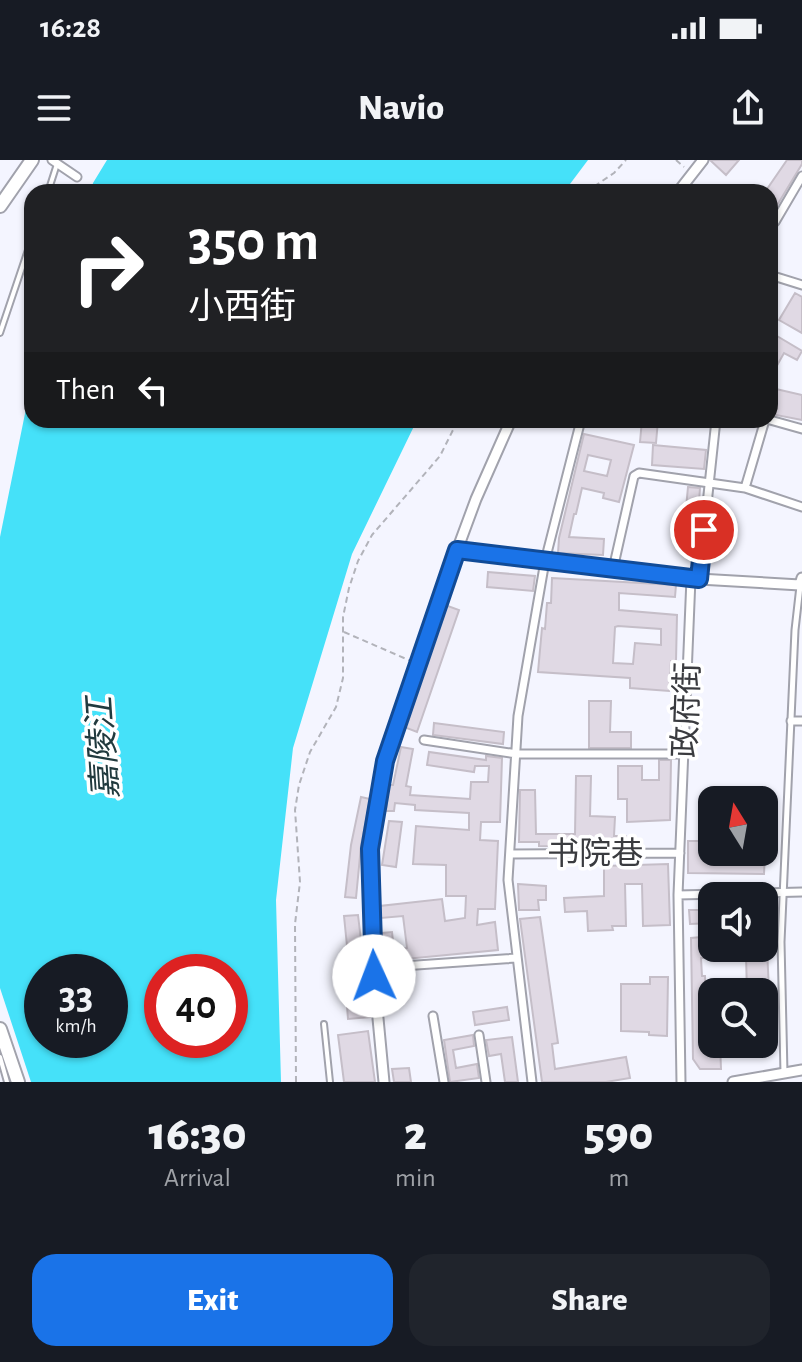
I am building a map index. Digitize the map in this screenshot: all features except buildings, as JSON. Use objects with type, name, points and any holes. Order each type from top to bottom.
[{"type":"highway","points":[[0,206],[32,160]]},
{"type":"highway","points":[[0,1029],[18,1082]]},
{"type":"street","points":[[684,184],[703,160]]},
{"type":"street","points":[[55,162],[77,177]]},
{"type":"street","points":[[778,217],[802,176]]},
{"type":"street","points":[[778,278],[802,285]]},
{"type":"street","points":[[778,423],[802,429]]},
{"type":"street","points":[[384,1082],[374,968],[370,849],[385,761],[457,550],[508,428]]},
{"type":"street","points":[[532,1082],[508,880],[518,716],[545,561],[579,428]]},
{"type":"street","name":"政府街","points":[[681,1082],[678,895],[684,754],[695,579],[715,428]]},
{"type":"street","points":[[745,488],[764,428]]},
{"type":"street","points":[[613,569],[634,476],[639,473],[745,488],[802,507]]},
{"type":"street","points":[[457,550],[695,579],[801,583],[781,942],[785,1077]]},
{"type":"street","points":[[791,721],[802,721]]},
{"type":"street","points":[[424,740],[517,754],[684,754]]},
{"type":"street","name":"书院巷","points":[[510,854],[680,853]]},
{"type":"street","points":[[678,895],[802,892]]},
{"type":"street","points":[[374,968],[516,958]]},
{"type":"street","points":[[433,1016],[444,1082]]},
{"type":"street","points":[[479,1035],[486,1082]]},
{"type":"street","points":[[733,1082],[785,1077],[802,1070]]},
{"type":"lane","points":[[50,184],[55,162]]},
{"type":"lane","points":[[0,333],[24,262]]},
{"type":"lane","points":[[324,1024],[330,1082]]},
{"type":"lane","points":[[0,1057],[7,1082]]},
{"type":"path","points":[[598,184],[626,160]]},
{"type":"path","points":[[676,160],[693,173]]},
{"type":"path","points":[[296,1082],[295,924],[300,882],[296,797],[306,762],[336,707],[343,678],[342,632],[349,588],[365,548],[372,535],[440,456],[454,428]]},
{"type":"path","points":[[342,632],[417,664]]},
{"type":"water","points":[[107,160],[588,160],[570,184],[93,183]]},
{"type":"water","name":"嘉陵江","points":[[24,418],[24,428],[413,428],[352,554],[293,748],[276,900],[281,1082],[31,1082],[0,988],[0,537]]},
{"type":"route","points":[[374,976],[370,849],[385,761],[457,550],[699,579],[704,530]]}]
